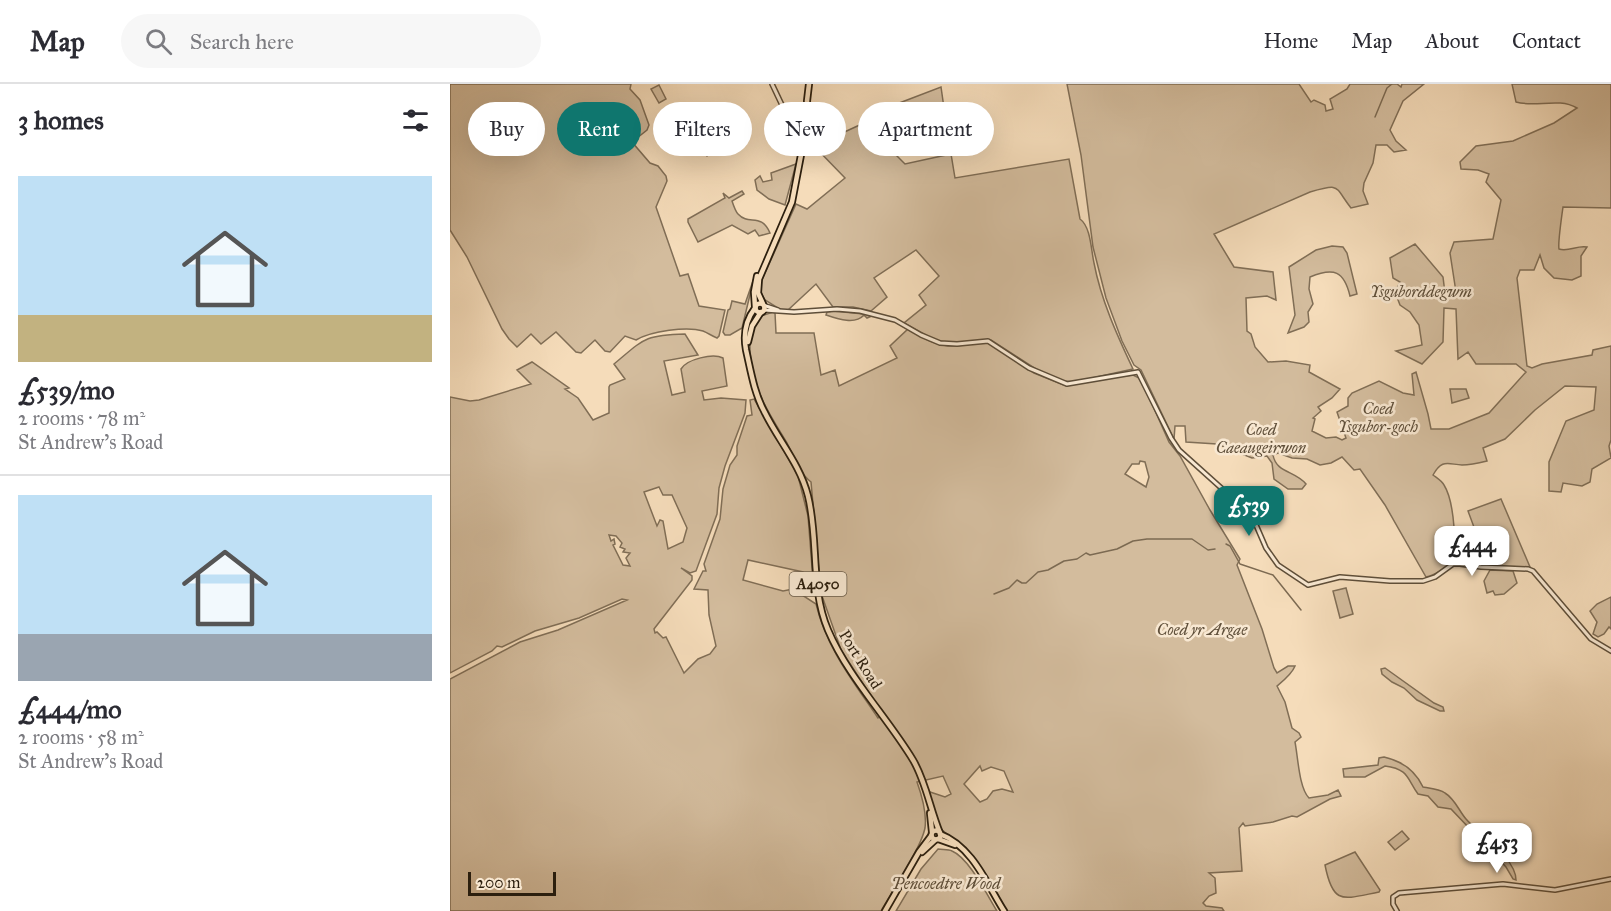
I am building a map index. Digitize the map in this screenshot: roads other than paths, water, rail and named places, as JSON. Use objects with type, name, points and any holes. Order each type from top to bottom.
[{"type":"main road","name":"Port Road","points":[[807,101],[809,84]]},
{"type":"main road","name":"Port Road","points":[[801,156],[792,202],[754,285],[755,307],[745,328],[751,376],[769,421],[796,465],[808,495],[820,600],[828,630],[841,654],[914,763],[928,802],[936,836]]},
{"type":"main road","name":"Port Road","points":[[747,351],[750,330],[763,308],[758,285],[767,258]]},
{"type":"main road","points":[[755,307],[758,304],[763,308]]},
{"type":"main road","points":[[885,911],[917,858],[936,836],[951,839],[974,862],[1004,911]]},
{"type":"street","points":[[772,84],[781,102]]},
{"type":"street","points":[[763,308],[780,311],[837,309],[866,312],[895,320],[940,343],[988,341],[1029,368],[1067,384],[1138,372],[1179,450],[1248,512],[1274,560],[1302,583],[1314,585],[1340,577],[1423,581],[1435,578],[1453,564],[1528,569],[1533,571],[1591,639],[1611,651]]},
{"type":"street","points":[[1397,911],[1393,904],[1393,897],[1399,893],[1503,884],[1555,891],[1611,879]]},
{"type":"waterway","points":[[1375,117],[1387,88],[1392,84]]},
{"type":"waterway","points":[[994,594],[1009,588],[1017,580],[1026,583],[1038,572],[1048,570],[1064,561],[1077,559],[1086,553],[1090,555],[1117,549],[1133,541],[1192,539],[1208,550],[1215,549]]},
{"type":"waterway","points":[[1226,544],[1230,546],[1240,564],[1273,575],[1301,610]]},
{"type":"park label","name":"Ysguborddegwm","points":[[1421,291]]},
{"type":"park label","name":"Coed Ysgubor-goch","points":[[1378,417]]},
{"type":"park label","name":"Coed Caeaugeirwon","points":[[1261,438]]},
{"type":"park label","name":"Coed yr Argae","points":[[1202,629]]},
{"type":"park label","name":"Pencoedtre Wood","points":[[946,883]]}]
